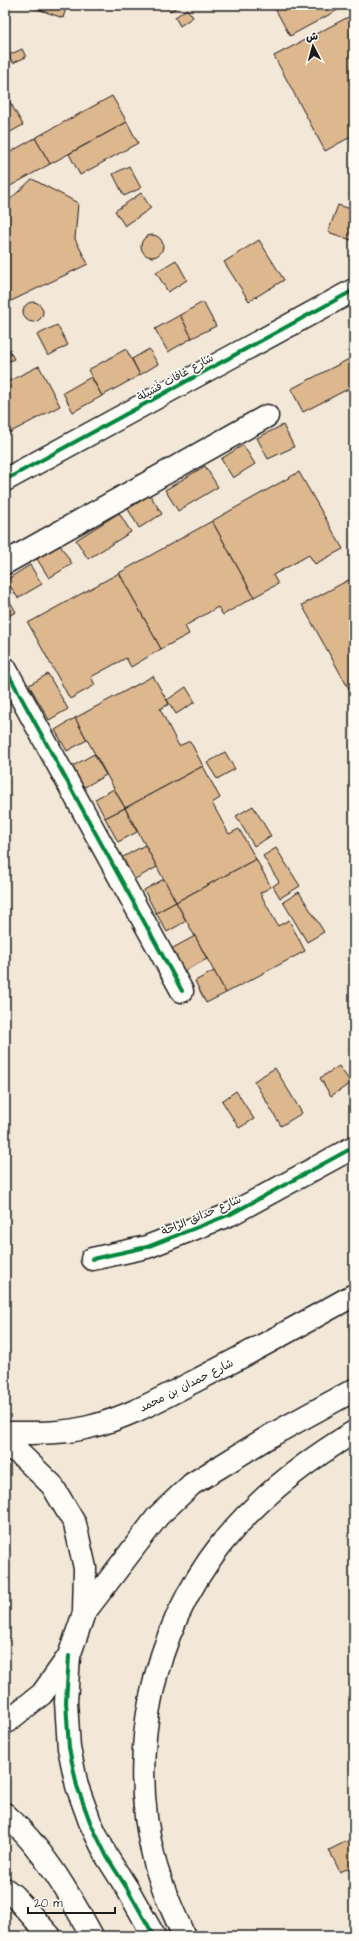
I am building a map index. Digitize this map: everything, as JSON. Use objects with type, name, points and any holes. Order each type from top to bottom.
[{"type":"street","name":"شارع غافات فَسَيلة","points":[[5,480],[354,290]]},
{"type":"street","points":[[5,563],[267,416]]},
{"type":"street","points":[[5,668],[182,991]]},
{"type":"street","name":"شارع حدائق الراحة","points":[[92,1259],[147,1247],[231,1214],[354,1147]]},
{"type":"street","name":"شارع حمدان بن محمد","points":[[5,1433],[52,1433],[88,1428],[150,1405],[255,1350],[354,1295]]},
{"type":"street","points":[[84,1613],[158,1516],[192,1484],[270,1436],[354,1390]]},
{"type":"street","points":[[184,1936],[170,1906],[156,1863],[146,1819],[144,1789],[145,1741],[152,1689],[163,1651],[178,1614],[196,1579],[223,1542],[253,1508],[288,1479],[354,1432]]},
{"type":"street","points":[[5,1446],[20,1454],[52,1485],[75,1524],[85,1568],[84,1613],[69,1656],[66,1702],[69,1748],[77,1786],[90,1822],[107,1857],[154,1936]]},
{"type":"street","points":[[5,1723],[42,1694],[69,1656]]},
{"type":"street","points":[[5,1814],[18,1826],[51,1865],[92,1936]]},
{"type":"street","points":[[5,1889],[14,1896],[50,1936]]},
{"type":"building","points":[[26,5],[67,5],[63,18]]},
{"type":"building","points":[[167,5],[181,5],[170,11]]},
{"type":"building","points":[[273,5],[347,5],[290,36]]},
{"type":"building","points":[[187,9],[193,17],[180,26],[175,17]]},
{"type":"building","points":[[354,14],[354,135],[325,151],[274,56]]},
{"type":"building","points":[[22,49],[26,57],[13,63],[9,55]]},
{"type":"building","points":[[112,96],[127,122],[50,164],[35,138]]},
{"type":"building","points":[[10,102],[23,125],[5,135],[5,105]]},
{"type":"building","points":[[127,122],[138,143],[80,175],[69,154]]},
{"type":"building","points":[[35,138],[50,164],[5,189],[5,155]]},
{"type":"building","points":[[129,166],[141,188],[124,196],[113,174]]},
{"type":"building","points":[[32,179],[78,203],[75,239],[88,264],[7,303],[5,299],[5,204]]},
{"type":"building","points":[[141,193],[151,208],[125,226],[115,211]]},
{"type":"building","points":[[338,205],[354,210],[354,241],[328,232]]},
{"type":"building","points":[[152,235],[160,238],[163,246],[160,254],[152,257],[144,254],[141,246],[144,238]]},
{"type":"building","points":[[259,240],[284,280],[249,301],[224,262]]},
{"type":"building","points":[[176,260],[187,280],[168,292],[156,272]]},
{"type":"building","points":[[33,302],[40,305],[43,312],[40,319],[33,322],[26,319],[23,312],[26,305]]},
{"type":"building","points":[[203,302],[216,326],[192,338],[180,315]]},
{"type":"building","points":[[180,315],[192,338],[168,352],[155,329]]},
{"type":"building","points":[[57,325],[68,345],[48,356],[37,335]]},
{"type":"building","points":[[5,342],[14,359],[5,363]]},
{"type":"building","points":[[126,349],[140,375],[102,396],[88,370]]},
{"type":"building","points":[[149,349],[158,364],[140,375],[132,359]]},
{"type":"building","points":[[351,358],[354,364],[354,386],[303,412],[291,389]]},
{"type":"building","points":[[39,366],[60,406],[9,433],[5,426],[5,383]]},
{"type":"building","points":[[91,377],[102,396],[73,412],[63,393]]},
{"type":"building","points":[[283,425],[294,447],[268,459],[257,438]]},
{"type":"building","points":[[243,445],[255,464],[233,478],[221,459]]},
{"type":"building","points":[[205,466],[218,487],[178,511],[165,490]]},
{"type":"building","points":[[299,472],[343,549],[315,564],[309,555],[273,575],[278,584],[254,597],[212,521]]},
{"type":"building","points":[[150,495],[162,514],[139,528],[128,509]]},
{"type":"building","points":[[119,513],[131,532],[88,559],[76,540]]},
{"type":"building","points":[[212,521],[254,597],[223,615],[218,607],[185,626],[189,634],[161,649],[119,573]]},
{"type":"building","points":[[60,545],[72,564],[49,578],[37,559]]},
{"type":"building","points":[[30,565],[42,584],[18,598],[6,580]]},
{"type":"building","points":[[119,573],[161,649],[131,667],[126,658],[91,677],[95,685],[70,699],[28,623]]},
{"type":"building","points":[[354,577],[354,698],[302,605]]},
{"type":"building","points":[[5,593],[16,612],[5,618]]},
{"type":"building","points":[[48,674],[68,709],[49,720],[29,685]]},
{"type":"building","points":[[153,676],[169,704],[160,709],[179,746],[190,741],[203,766],[125,808],[75,718]]},
{"type":"building","points":[[186,687],[195,702],[176,714],[167,700]]},
{"type":"building","points":[[75,718],[87,740],[67,751],[55,730]]},
{"type":"building","points":[[225,752],[235,769],[217,779],[207,763]]},
{"type":"building","points":[[94,754],[106,775],[83,788],[71,767]]},
{"type":"building","points":[[203,766],[220,798],[212,803],[229,834],[239,829],[256,859],[176,902],[125,808]]},
{"type":"building","points":[[114,789],[125,808],[105,818],[95,799]]},
{"type":"building","points":[[253,806],[271,836],[254,846],[236,816]]},
{"type":"building","points":[[125,808],[137,832],[118,842],[105,818]]},
{"type":"building","points":[[145,845],[157,867],[133,880],[121,858]]},
{"type":"building","points":[[276,848],[300,886],[280,898],[273,886],[279,882],[263,856]]},
{"type":"building","points":[[256,859],[271,887],[260,893],[278,926],[289,920],[305,951],[226,993],[176,902]]},
{"type":"building","points":[[164,879],[176,902],[156,913],[144,890]]},
{"type":"building","points":[[299,892],[324,932],[307,942],[283,902]]},
{"type":"building","points":[[176,902],[186,921],[167,932],[156,913]]},
{"type":"building","points":[[195,936],[207,959],[184,971],[171,949]]},
{"type":"building","points":[[214,971],[226,993],[206,1003],[195,981]]},
{"type":"building","points":[[339,1066],[351,1083],[331,1096],[320,1078]]},
{"type":"building","points":[[275,1068],[302,1113],[281,1126],[254,1081]]},
{"type":"building","points":[[236,1091],[254,1119],[239,1128],[222,1101]]},
{"type":"building","points":[[353,1838],[354,1866],[340,1872],[329,1850]]},
{"type":"cycle path","points":[[5,480],[354,290]]},
{"type":"cycle path","points":[[5,668],[182,991]]},
{"type":"cycle path","points":[[92,1259],[147,1247],[231,1214],[354,1147]]},
{"type":"cycle path","points":[[69,1656],[66,1702],[69,1748],[77,1786],[90,1822],[107,1857],[154,1936]]}]
